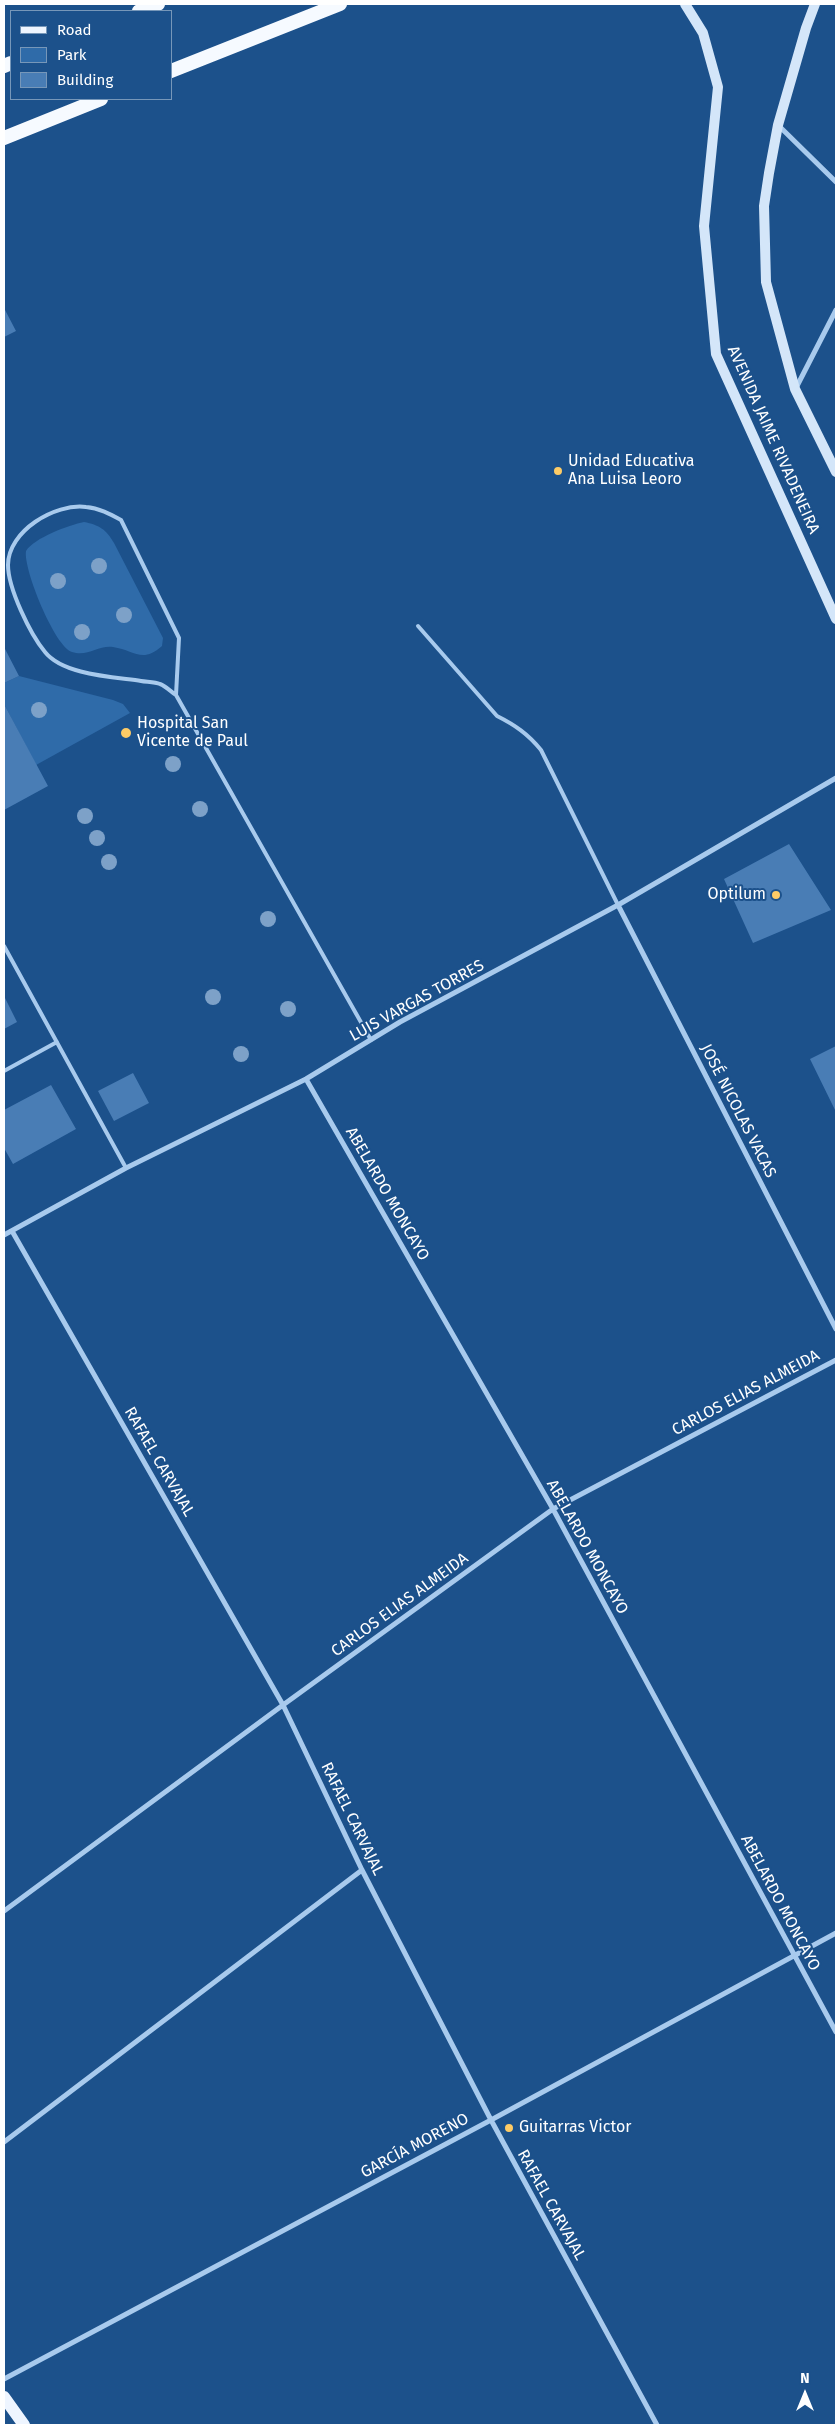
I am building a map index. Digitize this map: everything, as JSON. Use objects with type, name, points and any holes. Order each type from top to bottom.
[{"type":"highway","points":[[142,10],[158,4]]},
{"type":"highway","points":[[172,71],[340,4]]},
{"type":"highway","points":[[4,138],[99,100]]},
{"type":"main road","name":"AVENIDA JAIME RIVADENEIRA","points":[[685,4],[703,33],[718,87],[704,226],[716,354],[836,619]]},
{"type":"main road","points":[[816,4],[806,28],[778,125],[764,206],[766,282],[795,389],[836,472]]},
{"type":"main road","points":[[4,2397],[24,2425]]},
{"type":"street","points":[[778,125],[836,182]]},
{"type":"street","points":[[795,389],[836,310]]},
{"type":"street","name":"LUIS VARGAS TORRES","points":[[4,1236],[126,1168],[306,1079],[371,1040],[618,905],[836,778]]},
{"type":"street","name":"JOSÉ NICOLAS VACAS","points":[[618,905],[836,1329]]},
{"type":"street","name":"ABELARDO MONCAYO","points":[[306,1079],[553,1510],[836,2032]]},
{"type":"street","name":"RAFAEL CARVAJAL","points":[[12,1231],[283,1705],[362,1870],[490,2120],[657,2425]]},
{"type":"street","name":"CARLOS ELIAS ALMEIDA","points":[[4,1911],[283,1705],[553,1510],[836,1360]]},
{"type":"street","points":[[4,2142],[362,1870]]},
{"type":"street","name":"GARCÍA MORENO","points":[[4,2379],[836,1933]]},
{"type":"lane","points":[[176,695],[179,638],[121,520],[104,511],[85,506],[64,508],[27,528],[13,543],[8,569],[15,595],[45,653],[64,667],[161,684],[176,695],[371,1040]]},
{"type":"lane","points":[[418,626],[497,716],[514,724],[530,737],[541,750],[618,905]]},
{"type":"lane","points":[[4,946],[126,1168]]},
{"type":"lane","points":[[4,1071],[57,1042]]},
{"type":"green space","points":[[84,522],[102,528],[114,543],[163,638],[162,646],[155,651],[143,655],[108,647],[83,653],[72,652],[57,637],[49,623],[35,590],[26,560],[26,551],[36,541],[44,537],[61,529]]},
{"type":"green space","points":[[19,676],[113,700],[123,704],[130,713],[36,765],[4,704],[4,683]]},
{"type":"building","points":[[4,308],[16,331],[4,337]]},
{"type":"building","points":[[4,647],[19,676],[4,683]]},
{"type":"building","points":[[4,704],[48,786],[4,810]]},
{"type":"building","name":"Optilum","points":[[789,844],[831,910],[753,943],[724,879]]},
{"type":"building","points":[[4,996],[17,1022],[4,1029]]},
{"type":"building","points":[[836,1046],[836,1112],[810,1059]]},
{"type":"building","points":[[133,1073],[149,1103],[114,1121],[98,1091]]},
{"type":"building","points":[[51,1085],[76,1129],[13,1164],[4,1148],[4,1110]]},
{"type":"place","name":"Unidad Educativa Ana Luisa Leoro","points":[[558,471]]},
{"type":"place","name":"Hospital San Vicente de Paul","points":[[126,733]]},
{"type":"place","name":"Optilum","points":[[776,895]]},
{"type":"place","name":"Guitarras Victor","points":[[509,2128]]}]
